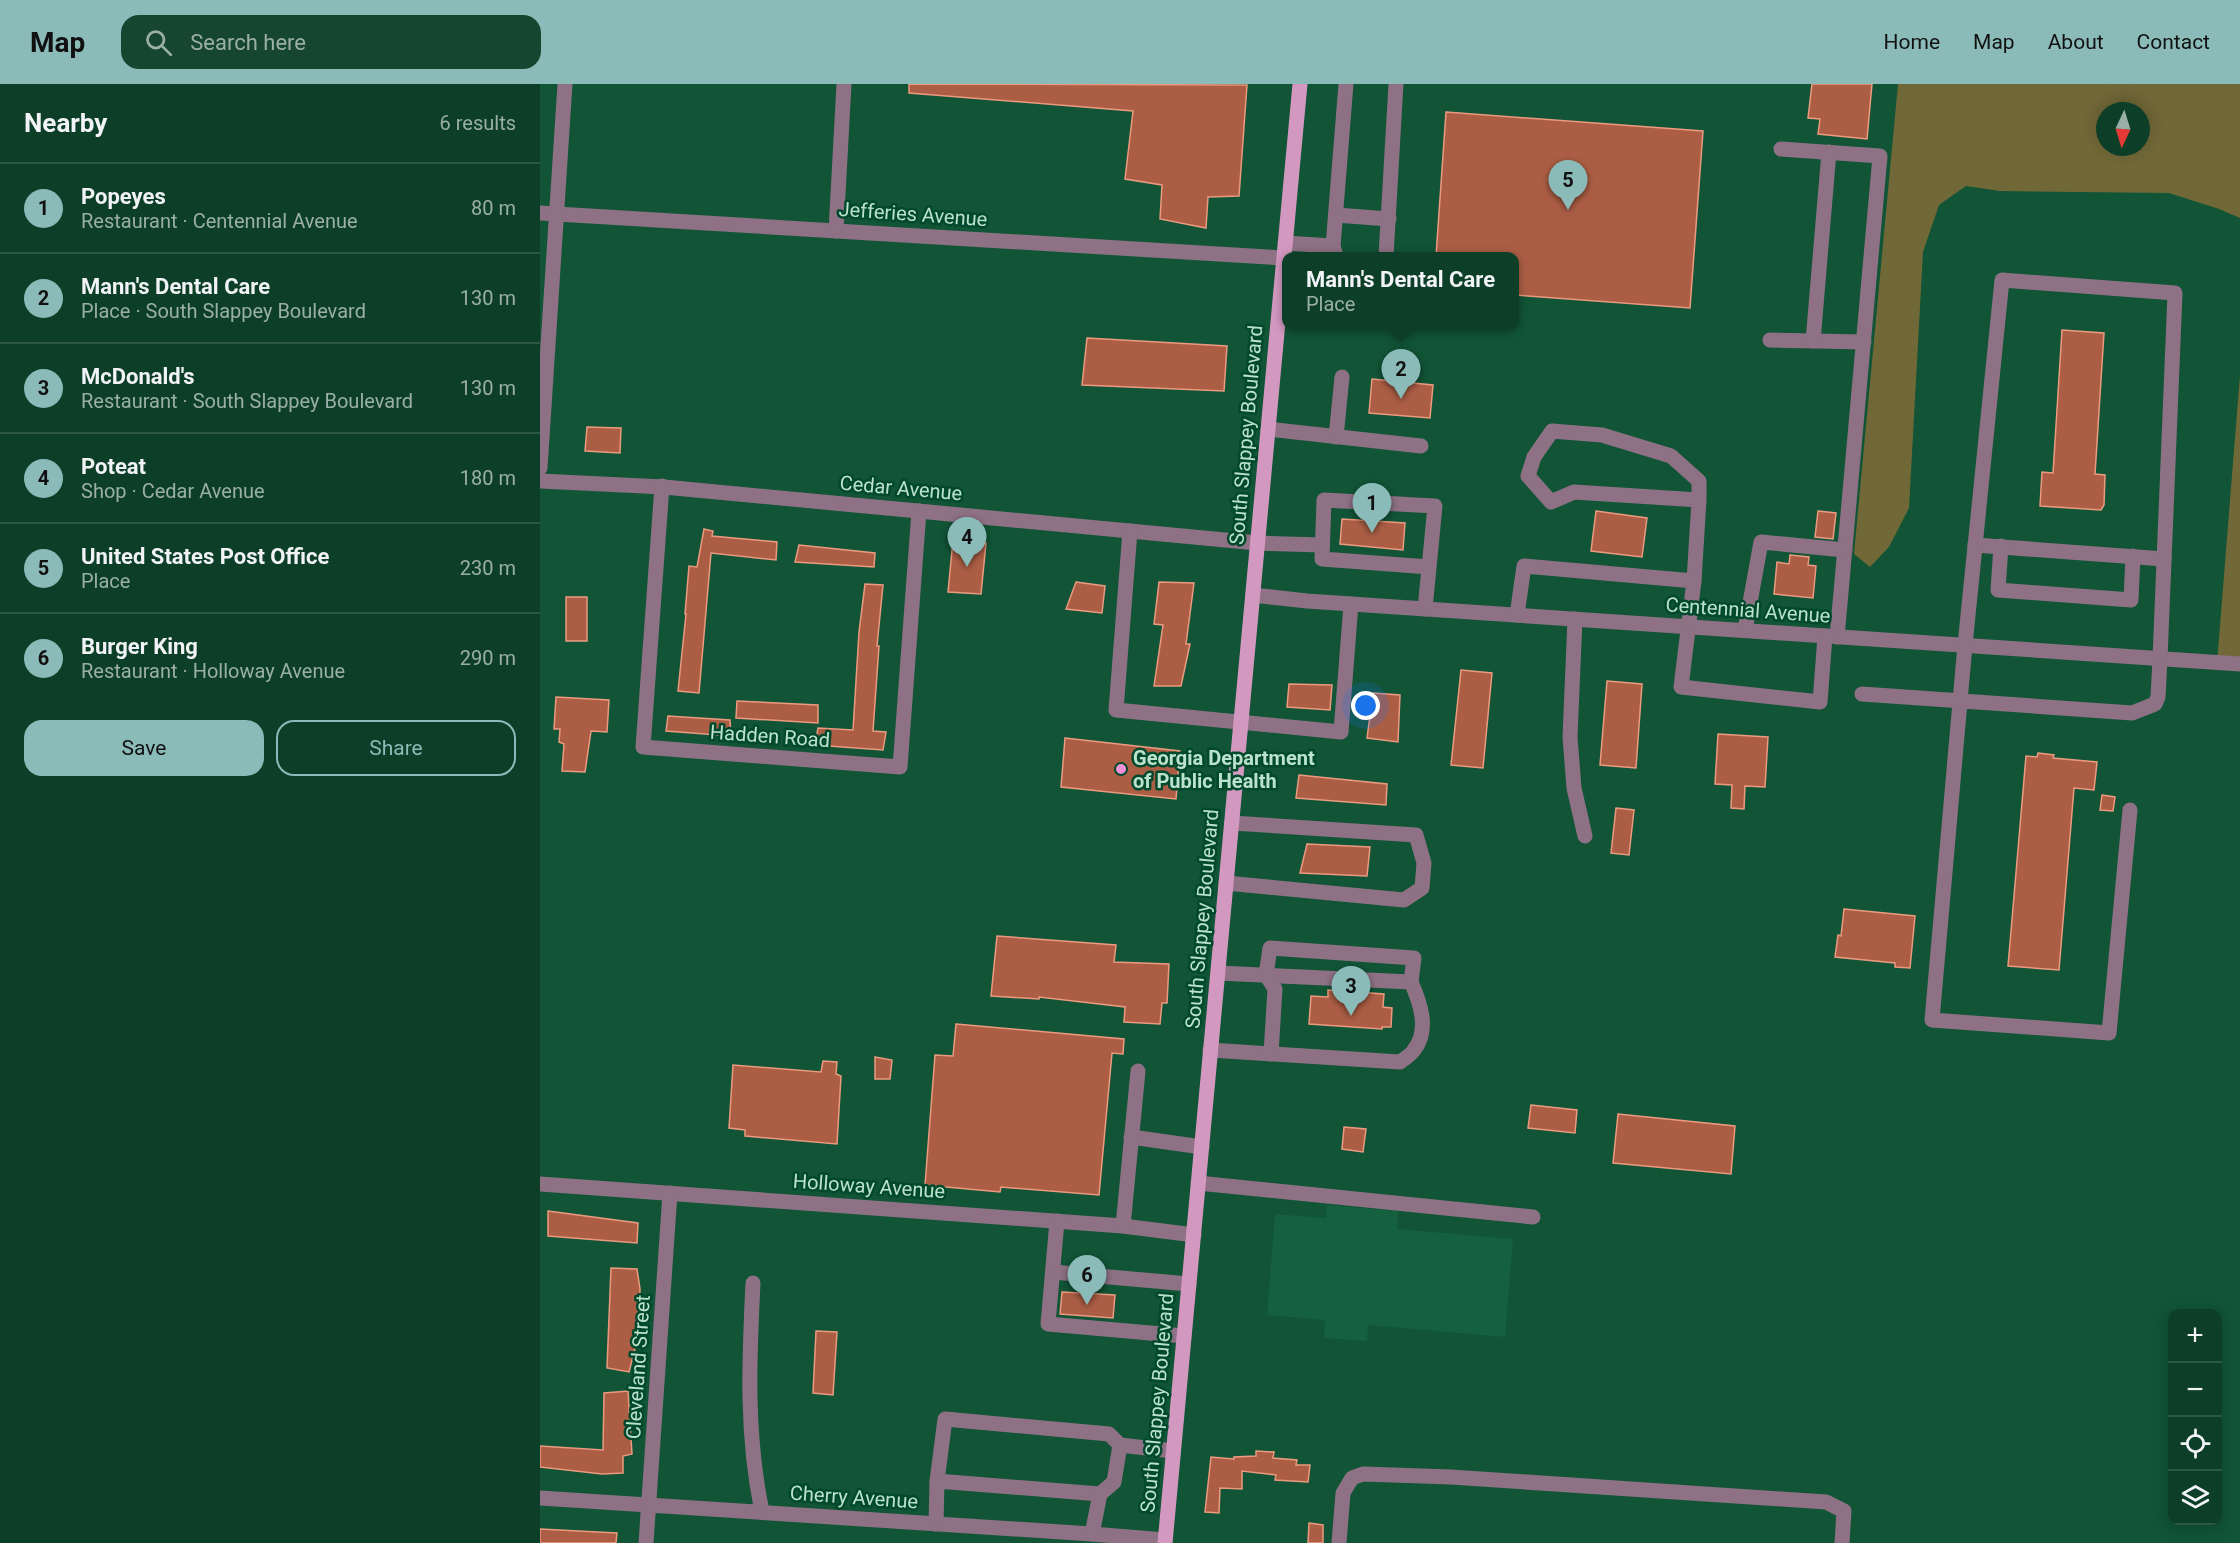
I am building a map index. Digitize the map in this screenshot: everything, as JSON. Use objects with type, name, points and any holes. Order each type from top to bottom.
[{"type":"main road","name":"South Slappey Boulevard","points":[[1285,251],[1300,84]]},
{"type":"main road","name":"South Slappey Boulevard","points":[[1165,1542],[1282,282]]},
{"type":"street","points":[[540,468],[565,84]]},
{"type":"street","points":[[836,231],[844,84]]},
{"type":"street","points":[[1335,251],[1346,84]]},
{"type":"street","points":[[1386,252],[1396,84]]},
{"type":"street","points":[[1699,500],[1574,492],[1551,502],[1528,476],[1534,457],[1552,431],[1602,435],[1671,456],[1699,481],[1699,500],[1694,581],[1681,687],[1820,702],[1845,550],[1880,156],[1781,149]]},
{"type":"street","points":[[1814,341],[1829,152]]},
{"type":"street","name":"Jefferies Avenue","points":[[540,213],[836,231],[1285,251],[1335,251]]},
{"type":"street","points":[[1336,215],[1389,219]]},
{"type":"street","points":[[1862,694],[1960,700],[2132,713],[2155,704],[2158,697],[2160,658],[2175,292],[2002,280],[1965,645],[1960,700],[1932,1020],[2109,1033],[2130,810]]},
{"type":"street","points":[[1770,340],[1863,342]]},
{"type":"street","points":[[1336,437],[1342,377]]},
{"type":"street","points":[[1268,429],[1421,446]]},
{"type":"street","name":"Cedar Avenue","points":[[540,481],[662,486],[1257,543],[1322,545]]},
{"type":"street","name":"Hadden Road","points":[[662,486],[643,747],[900,767],[919,511]]},
{"type":"street","points":[[1425,609],[1435,506],[1324,500],[1322,559],[1429,567]]},
{"type":"street","points":[[1130,531],[1116,710],[1341,732],[1351,604]]},
{"type":"street","points":[[1745,630],[1761,542],[1845,550]]},
{"type":"street","points":[[1975,545],[2164,559]]},
{"type":"street","points":[[2001,546],[1998,590],[2087,597],[2132,600],[2133,556]]},
{"type":"street","points":[[1516,615],[1524,566],[1694,581]]},
{"type":"street","name":"Centennial Avenue","points":[[1253,595],[1351,604],[2240,664]]},
{"type":"street","points":[[1575,619],[1570,737],[1574,788],[1585,836]]},
{"type":"street","points":[[1226,883],[1404,900],[1422,888],[1424,871],[1416,835],[1232,823]]},
{"type":"street","points":[[1210,1050],[1271,1054],[1400,1062],[1415,1050],[1423,1032],[1420,1002],[1412,982],[1414,958],[1270,948],[1266,975],[1275,989],[1271,1054]]},
{"type":"street","points":[[1218,973],[1412,982]]},
{"type":"street","points":[[1123,1226],[1138,1071]]},
{"type":"street","points":[[1131,1137],[1202,1147]]},
{"type":"street","points":[[1198,1183],[1533,1216]]},
{"type":"street","name":"Holloway Avenue","points":[[540,1184],[1123,1226],[1194,1235]]},
{"type":"street","name":"Cleveland Street","points":[[646,1543],[670,1193]]},
{"type":"street","points":[[1057,1221],[1048,1324],[1184,1336]]},
{"type":"street","points":[[1053,1272],[1189,1284]]},
{"type":"street","points":[[753,1284],[748,1385],[754,1474],[762,1512]]},
{"type":"street","points":[[936,1524],[937,1481],[945,1419],[1109,1434],[1119,1445],[1173,1451]]},
{"type":"street","points":[[1092,1534],[1101,1494],[1114,1482],[1119,1445]]},
{"type":"street","points":[[1339,1543],[1343,1493],[1352,1478],[1363,1474],[1451,1477],[1826,1502],[1844,1511],[1842,1543]]},
{"type":"street","points":[[937,1481],[1101,1494]]},
{"type":"street","name":"Cherry Avenue","points":[[540,1498],[1092,1534],[1165,1542]]},
{"type":"shaded area","points":[[1898,84],[2240,84],[2240,218],[2169,193],[2000,191],[1966,186],[1939,205],[1923,252],[1909,508],[1889,547],[1870,567],[1854,554]]},
{"type":"shaded area","points":[[2240,375],[2240,664],[2217,663]]},
{"type":"shaded area","points":[[1327,1205],[1398,1211],[1397,1229],[1513,1239],[1505,1337],[1368,1325],[1367,1341],[1324,1338],[1325,1320],[1267,1315],[1275,1214],[1326,1218]]},
{"type":"building","points":[[909,84],[1247,85],[1239,196],[1208,197],[1206,228],[1160,219],[1162,185],[1125,179],[1133,111],[909,93]]},
{"type":"building","points":[[1812,84],[1872,84],[1867,139],[1818,134],[1820,119],[1808,118]]},
{"type":"building","points":[[1446,112],[1703,131],[1690,308],[1519,295],[1519,252],[1436,252]]},
{"type":"building","points":[[2062,330],[2104,333],[2095,474],[2105,475],[2104,505],[2101,510],[2040,506],[2042,472],[2053,473]]},
{"type":"building","points":[[1087,338],[1227,346],[1224,391],[1082,385]]},
{"type":"building","points":[[1372,379],[1433,385],[1430,418],[1369,413]]},
{"type":"building","points":[[587,427],[621,428],[620,453],[585,451]]},
{"type":"building","points":[[1596,511],[1647,518],[1642,557],[1591,551]]},
{"type":"building","points":[[1818,511],[1836,513],[1833,539],[1815,537]]},
{"type":"building","points":[[1342,519],[1405,523],[1403,550],[1340,544]]},
{"type":"building","points":[[704,529],[713,531],[712,536],[777,542],[776,560],[711,553],[699,693],[678,691],[689,566],[697,567]]},
{"type":"building","points":[[953,540],[986,543],[981,594],[948,592]]},
{"type":"building","points":[[799,545],[875,553],[874,567],[795,562]]},
{"type":"building","points":[[1790,555],[1809,557],[1808,565],[1816,566],[1813,598],[1774,594],[1777,562],[1789,564]]},
{"type":"building","points":[[1076,582],[1105,586],[1102,613],[1066,609]]},
{"type":"building","points":[[1159,582],[1194,583],[1186,644],[1190,644],[1181,686],[1154,686],[1163,625],[1154,624]]},
{"type":"building","points":[[865,584],[883,585],[877,646],[879,646],[873,731],[886,732],[883,750],[815,745],[818,728],[853,730],[859,632]]},
{"type":"building","points":[[566,597],[587,597],[587,641],[566,641]]},
{"type":"building","points":[[1461,670],[1492,673],[1483,768],[1451,765]]},
{"type":"building","points":[[1607,681],[1642,684],[1636,768],[1600,765]]},
{"type":"building","points":[[1289,684],[1332,685],[1330,710],[1287,707]]},
{"type":"building","points":[[1373,693],[1400,695],[1398,742],[1367,738]]},
{"type":"building","points":[[556,697],[609,700],[607,732],[591,731],[585,772],[562,771],[564,744],[559,742],[560,729],[554,729]]},
{"type":"building","points":[[737,701],[818,705],[818,723],[736,718]]},
{"type":"building","points":[[668,716],[730,720],[731,736],[666,731]]},
{"type":"building","points":[[1718,734],[1768,737],[1765,787],[1745,786],[1744,809],[1731,808],[1732,785],[1715,784]]},
{"type":"building","name":"Georgia Department of Public Health","points":[[1065,738],[1180,751],[1176,799],[1061,787]]},
{"type":"building","points":[[2038,753],[2054,755],[2053,758],[2097,762],[2094,790],[2074,788],[2059,970],[2008,966],[2026,756],[2037,757]]},
{"type":"building","points":[[1299,775],[1387,784],[1386,805],[1296,798]]},
{"type":"building","points":[[2102,795],[2115,797],[2113,811],[2100,810]]},
{"type":"building","points":[[1616,808],[1634,810],[1629,855],[1611,853]]},
{"type":"building","points":[[1307,844],[1370,847],[1367,876],[1300,873]]},
{"type":"building","points":[[1844,909],[1915,916],[1910,968],[1895,967],[1895,963],[1835,957],[1838,935],[1841,936]]},
{"type":"building","points":[[997,936],[1116,945],[1114,962],[1169,964],[1167,1003],[1162,1003],[1160,1024],[1124,1022],[1125,1007],[1039,997],[1039,999],[991,996]]},
{"type":"building","points":[[1328,990],[1384,994],[1383,1007],[1392,1008],[1391,1027],[1382,1027],[1382,1029],[1309,1024],[1311,996],[1328,997]]},
{"type":"building","points":[[956,1024],[1124,1039],[1123,1054],[1112,1053],[1099,1195],[1001,1187],[1000,1192],[925,1185],[935,1055],[953,1056]]},
{"type":"building","points":[[875,1057],[892,1060],[890,1079],[875,1079]]},
{"type":"building","points":[[823,1061],[837,1062],[836,1074],[841,1076],[837,1144],[745,1136],[745,1130],[729,1128],[733,1065],[821,1072]]},
{"type":"building","points":[[1531,1105],[1577,1110],[1575,1133],[1528,1128]]},
{"type":"building","points":[[1618,1114],[1735,1126],[1731,1174],[1613,1163]]},
{"type":"building","points":[[1344,1127],[1366,1129],[1363,1152],[1342,1149]]},
{"type":"building","points":[[548,1211],[638,1223],[637,1243],[548,1236]]},
{"type":"building","points":[[611,1268],[637,1269],[640,1289],[639,1333],[629,1372],[607,1368]]},
{"type":"building","points":[[1062,1292],[1115,1295],[1113,1318],[1060,1314]]},
{"type":"building","points":[[816,1331],[837,1332],[833,1395],[813,1393]]},
{"type":"building","points":[[628,1391],[632,1454],[623,1456],[623,1473],[602,1474],[540,1467],[540,1446],[603,1450],[604,1393]]},
{"type":"building","points":[[1256,1451],[1274,1452],[1273,1458],[1297,1460],[1296,1465],[1310,1465],[1308,1482],[1275,1480],[1276,1475],[1242,1471],[1242,1489],[1220,1488],[1219,1513],[1205,1512],[1211,1457],[1234,1459],[1234,1457],[1256,1456]]},
{"type":"building","points":[[1309,1523],[1323,1525],[1323,1543],[1308,1543]]},
{"type":"building","points":[[540,1529],[617,1533],[616,1543],[540,1543]]},
{"type":"place","name":"United States Post Office","points":[[1568,210]]},
{"type":"place","name":"Mann's Dental Care","points":[[1401,399]]},
{"type":"place","name":"Popeyes","points":[[1372,533]]},
{"type":"place","name":"Poteat","points":[[967,567]]},
{"type":"place","name":"Georgia Department of Public Health","points":[[1121,769]]},
{"type":"place","name":"McDonald's","points":[[1351,1016]]},
{"type":"place","name":"Burger King","points":[[1087,1305]]}]
